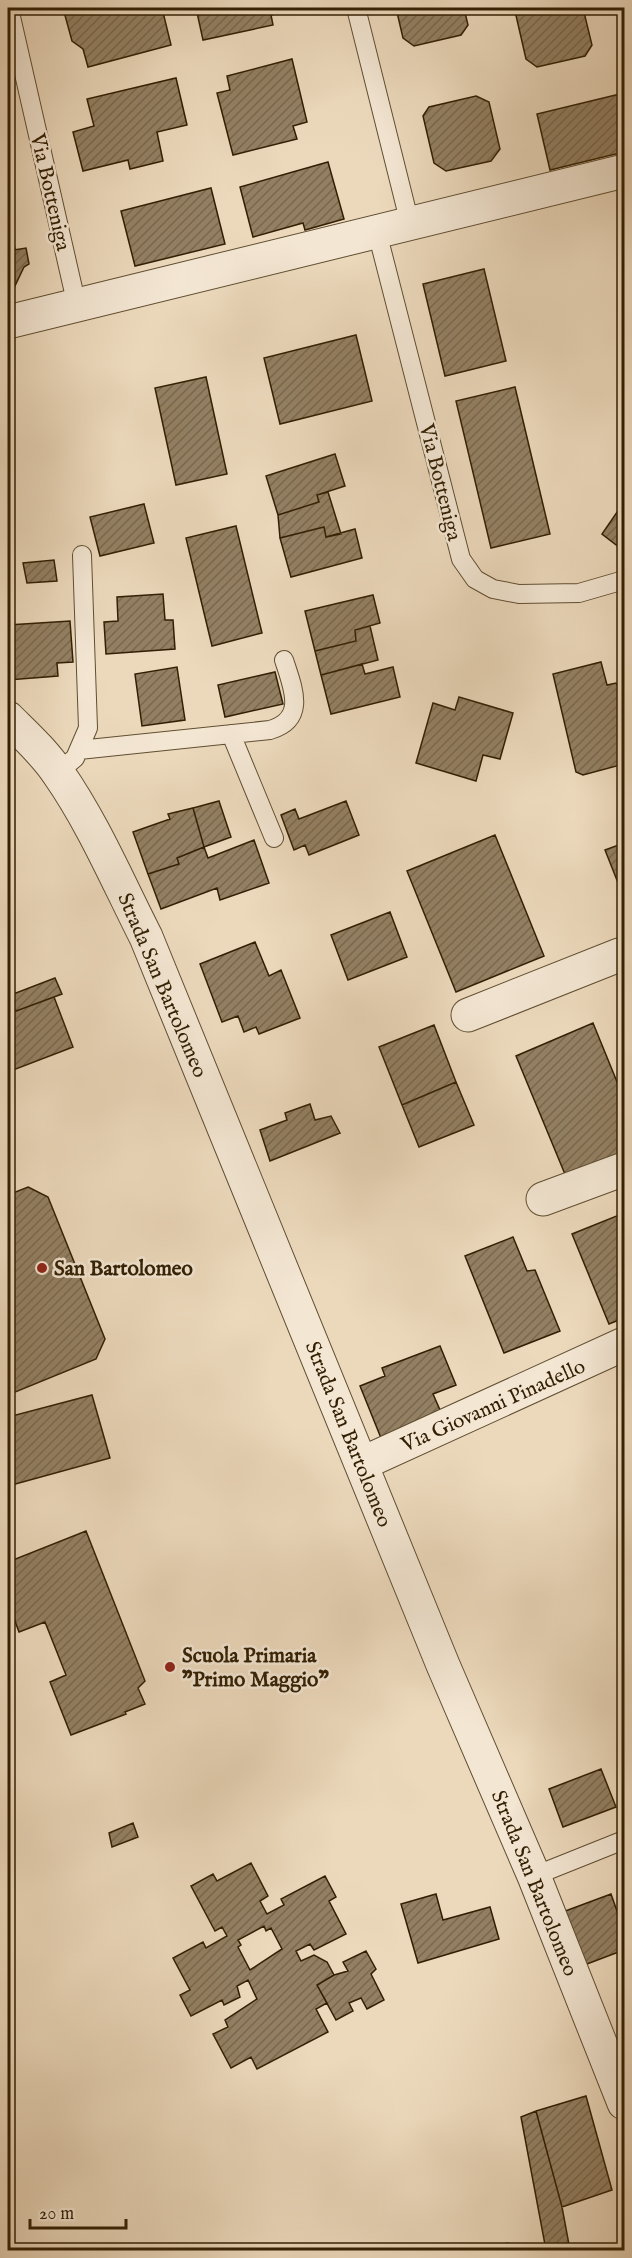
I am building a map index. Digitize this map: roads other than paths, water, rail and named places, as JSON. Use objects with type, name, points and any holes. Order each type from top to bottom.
[{"type":"street","points":[[8,322],[624,171]]},
{"type":"street","name":"Strada San Bartolomeo","points":[[8,718],[37,746],[69,761],[98,840],[146,937],[361,1464],[534,1876],[624,2103]]},
{"type":"street","points":[[468,1015],[623,959]]},
{"type":"street","points":[[543,1199],[624,1168]]},
{"type":"street","name":"Via Giovanni Pinadello","points":[[361,1464],[624,1344]]},
{"type":"lane","name":"Via Botteniga","points":[[9,8],[78,306]]},
{"type":"lane","points":[[356,8],[410,224]]},
{"type":"lane","name":"Via Botteniga","points":[[377,232],[461,560],[475,579],[493,589],[519,594],[579,593],[624,580]]},
{"type":"lane","points":[[69,761],[88,728],[89,713],[81,555]]},
{"type":"lane","points":[[69,761],[285,725],[292,716],[294,705],[293,690],[284,660]]},
{"type":"lane","points":[[231,734],[274,838]]},
{"type":"lane","points":[[534,1876],[624,1840]]},
{"type":"place","name":"San Bartolomeo","points":[[42,1268]]},
{"type":"place","name":"Scuola Primaria \"Primo Maggio\"","points":[[170,1667]]}]
